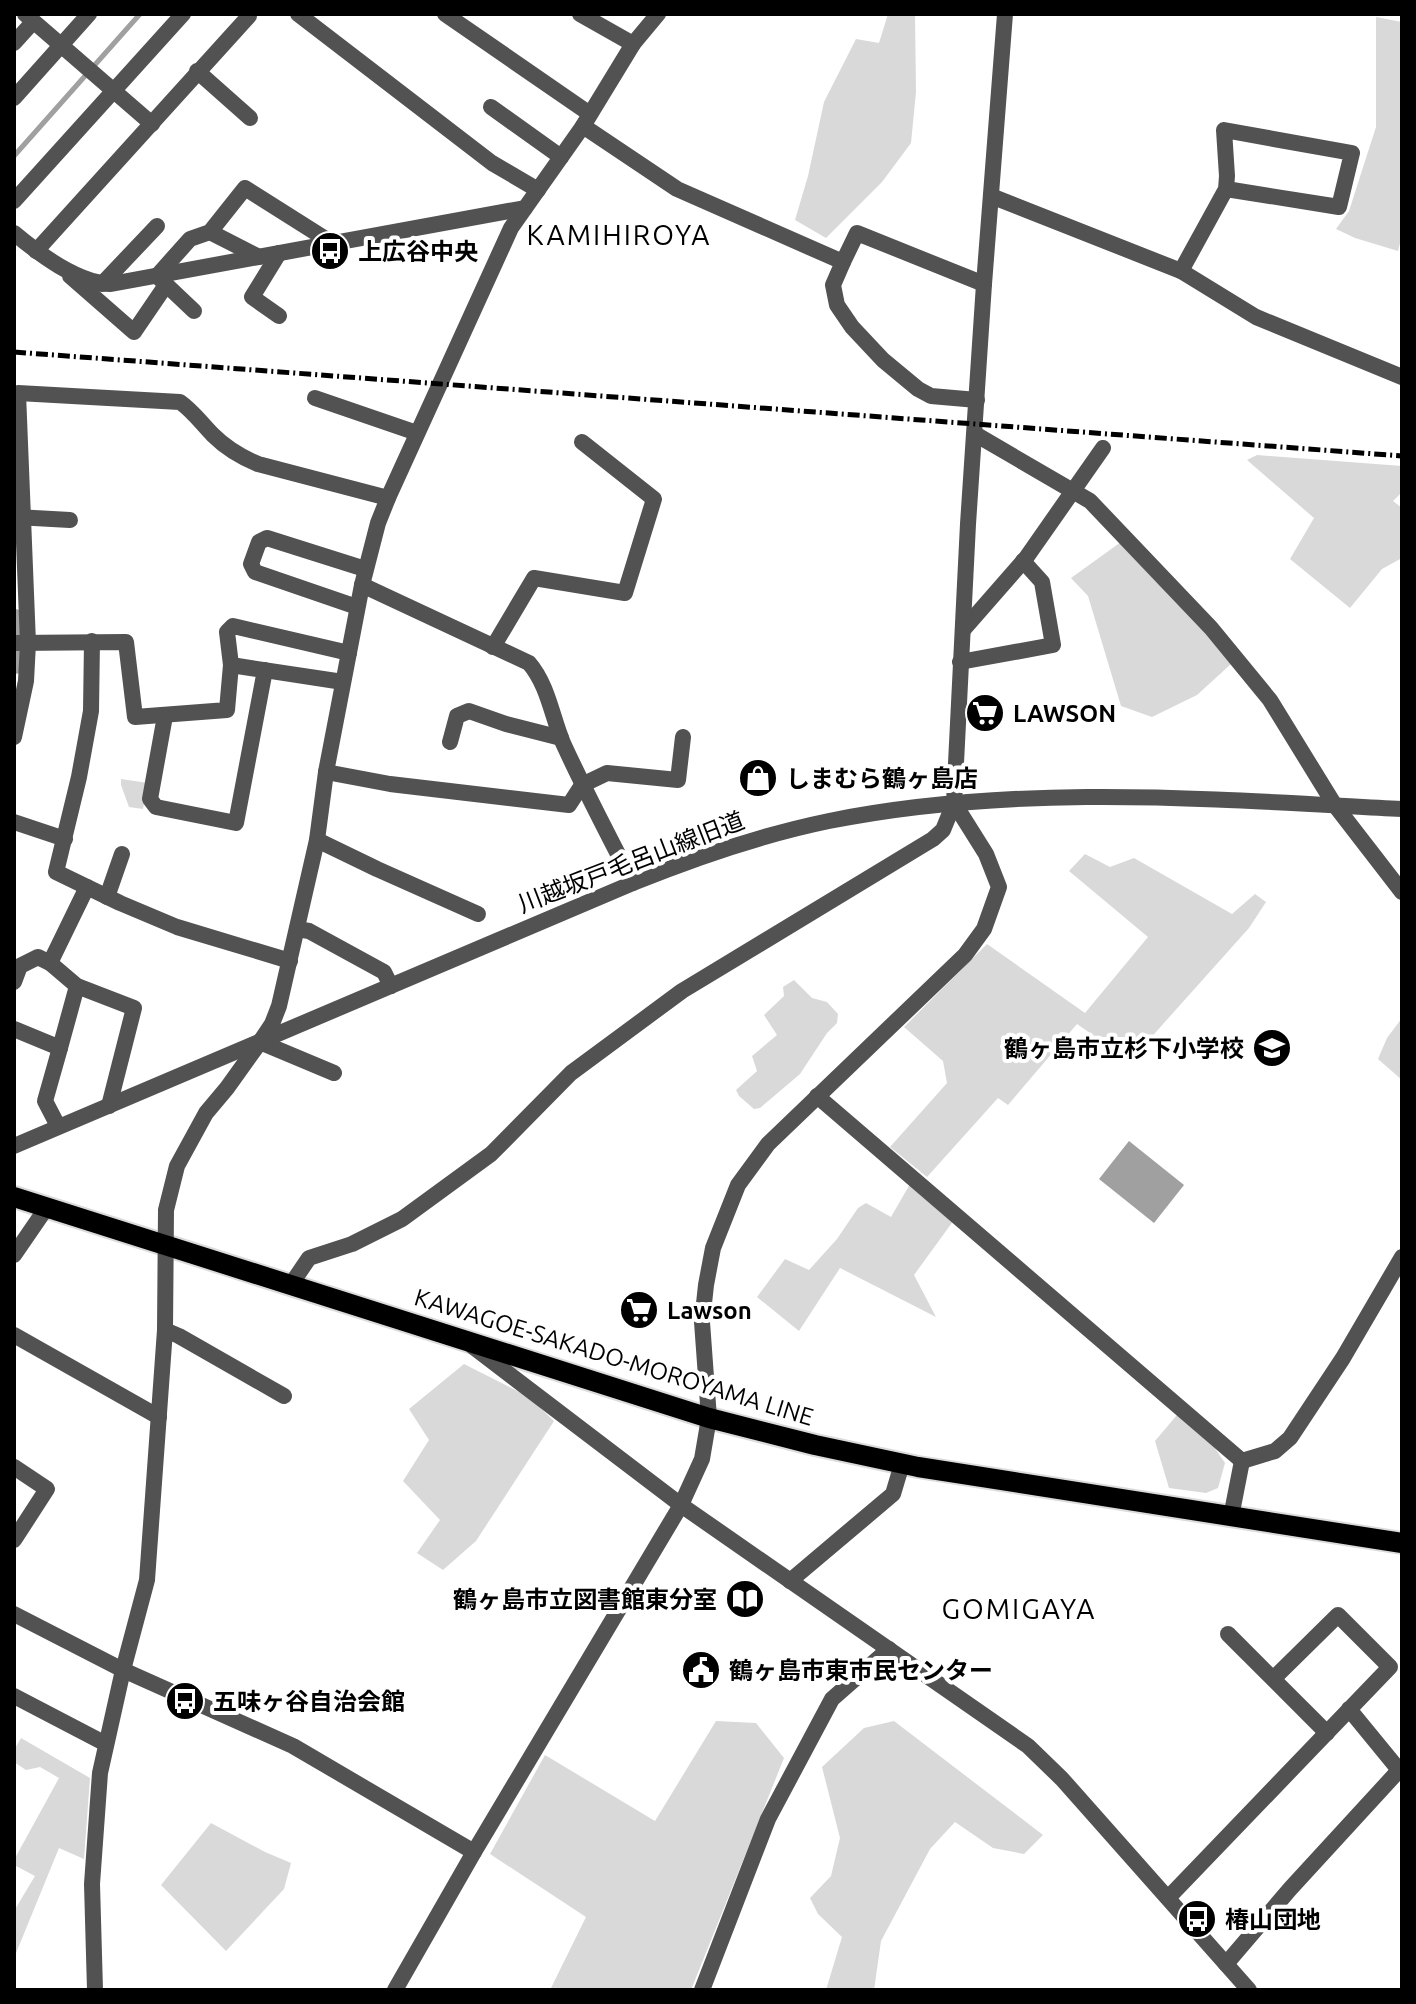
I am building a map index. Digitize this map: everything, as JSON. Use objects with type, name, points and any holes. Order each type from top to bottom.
[{"type":"main road","name":"KAWAGOE-SAKADO-MOROYAMA LINE","points":[[14,1197],[709,1418],[815,1445],[902,1464],[1402,1543]]},
{"type":"street","points":[[14,98],[89,14]]},
{"type":"street","points":[[14,201],[183,14]]},
{"type":"street","points":[[36,251],[249,16],[246,14]]},
{"type":"street","points":[[298,14],[492,163],[538,190]]},
{"type":"street","points":[[445,14],[677,189],[843,262]]},
{"type":"street","points":[[580,14],[633,44]]},
{"type":"street","points":[[95,1990],[92,1884],[100,1773],[147,1580],[165,1330],[166,1210],[177,1166],[206,1113],[260,1042],[279,1006],[317,840],[326,772],[357,607],[378,523],[388,498],[511,228],[586,120],[633,44],[658,14]]},
{"type":"street","points":[[290,1286],[309,1258],[352,1244],[402,1219],[491,1154],[571,1073],[682,991],[933,839],[943,830],[954,803],[984,284],[1005,14]]},
{"type":"street","points":[[14,43],[29,18],[152,124]]},
{"type":"street","points":[[197,71],[250,118]]},
{"type":"street","points":[[491,107],[561,157]]},
{"type":"street","points":[[1181,271],[1226,189],[1224,130],[1352,153],[1339,207],[1226,189]]},
{"type":"street","points":[[53,262],[134,332],[162,280],[190,239],[210,232],[245,188],[332,243]]},
{"type":"street","points":[[991,196],[1181,271],[1256,317],[1402,377]]},
{"type":"street","points":[[14,233],[70,272],[102,284],[111,284],[162,280],[279,253],[525,208]]},
{"type":"street","points":[[102,284],[157,226]]},
{"type":"street","points":[[210,232],[259,257]]},
{"type":"street","points":[[977,400],[931,396],[918,389],[883,360],[852,327],[837,305],[833,285],[857,233],[984,284]]},
{"type":"street","points":[[279,253],[252,297],[279,316]]},
{"type":"street","points":[[162,280],[194,311]]},
{"type":"street","points":[[14,737],[26,681],[21,643],[18,393],[180,402],[224,445],[242,458],[388,498]]},
{"type":"street","points":[[315,398],[417,433]]},
{"type":"street","points":[[975,434],[1090,501],[1211,628],[1270,700],[1334,804],[1402,892]]},
{"type":"street","points":[[493,647],[534,578],[625,593],[654,499],[582,442]]},
{"type":"street","points":[[963,630],[1023,561],[1103,448]]},
{"type":"street","points":[[19,517],[70,520]]},
{"type":"street","points":[[357,607],[255,572],[251,564],[259,542],[267,538],[364,577],[493,647],[529,663],[538,674],[582,785],[633,883]]},
{"type":"street","points":[[960,662],[1053,645],[1042,582],[1023,561]]},
{"type":"street","points":[[21,643],[126,642],[135,717],[227,710],[231,665],[227,632],[233,626],[349,653]]},
{"type":"street","points":[[92,641],[91,711],[56,872],[177,927],[290,961]]},
{"type":"street","points":[[231,665],[343,682]]},
{"type":"street","points":[[165,716],[150,799],[156,807],[236,823],[265,670]]},
{"type":"street","points":[[450,742],[457,716],[469,711],[561,738]]},
{"type":"street","points":[[326,772],[390,784],[569,805],[582,785],[607,773],[678,780],[683,737]]},
{"type":"street","name":"川越坂戸毛呂山線旧道","points":[[14,1146],[633,883],[762,837],[830,821],[954,803],[1030,798],[1130,797],[1402,809]]},
{"type":"street","points":[[395,1990],[681,1505],[702,1459],[709,1418],[702,1322],[706,1285],[713,1248],[738,1185],[768,1144],[965,955],[984,929],[999,887],[986,854],[954,803]]},
{"type":"street","points":[[14,822],[65,839]]},
{"type":"street","points":[[317,840],[478,914]]},
{"type":"street","points":[[107,897],[122,854]]},
{"type":"street","points":[[50,963],[87,887]]},
{"type":"street","points":[[297,929],[309,931],[384,972],[391,986]]},
{"type":"street","points":[[14,982],[20,966],[38,957],[77,986],[134,1008],[109,1106]]},
{"type":"street","points":[[58,1126],[45,1101],[77,986]]},
{"type":"street","points":[[14,1029],[60,1048]]},
{"type":"street","points":[[260,1042],[334,1073]]},
{"type":"street","points":[[817,1096],[1242,1461]]},
{"type":"street","points":[[14,1255],[47,1207]]},
{"type":"street","points":[[1242,1461],[1275,1451],[1290,1438],[1343,1358],[1402,1257]]},
{"type":"street","points":[[165,1330],[284,1396]]},
{"type":"street","points":[[14,1335],[159,1417]]},
{"type":"street","points":[[467,1342],[681,1505],[1028,1746],[1062,1779],[1249,1990]]},
{"type":"street","points":[[1231,1517],[1242,1461]]},
{"type":"street","points":[[790,1581],[893,1494],[902,1464]]},
{"type":"street","points":[[14,1467],[47,1489],[14,1540]]},
{"type":"street","points":[[14,1614],[123,1670],[293,1746],[474,1852]]},
{"type":"street","points":[[1168,1898],[1390,1667],[1338,1615],[1274,1678]]},
{"type":"street","points":[[1228,1634],[1327,1733]]},
{"type":"street","points":[[702,1990],[768,1819],[832,1699],[889,1649]]},
{"type":"street","points":[[14,1696],[106,1744]]},
{"type":"street","points":[[1226,1964],[1401,1768],[1349,1709]]},
{"type":"shaded area","points":[[888,14],[915,14],[916,92],[911,143],[882,182],[826,238],[795,220],[824,102],[856,39],[879,43]]},
{"type":"shaded area","points":[[1376,17],[1402,22],[1402,235],[1398,251],[1336,229],[1349,211],[1376,127]]},
{"type":"shaded area","points":[[1257,455],[1402,466],[1402,492],[1393,501],[1402,508],[1402,558],[1382,569],[1350,608],[1290,559],[1314,518],[1247,460]]},
{"type":"shaded area","points":[[1121,542],[1212,638],[1231,664],[1197,695],[1152,717],[1121,706],[1088,596],[1071,578]]},
{"type":"shaded area","points":[[121,779],[148,783],[143,809],[129,807]]},
{"type":"shaded area","points":[[1085,854],[1110,867],[1134,858],[1232,914],[1255,894],[1266,902],[1249,928],[1130,1061],[1077,1024],[1008,1105],[998,1098],[927,1177],[890,1147],[947,1083],[943,1061],[904,1027],[987,944],[1085,1013],[1148,937],[1069,871]]},
{"type":"shaded area","points":[[794,980],[812,998],[827,1002],[838,1014],[837,1023],[800,1074],[760,1108],[754,1109],[736,1090],[757,1071],[752,1056],[777,1035],[764,1015],[784,996],[783,987]]},
{"type":"shaded area","points":[[1402,1018],[1402,1080],[1378,1059],[1387,1038]]},
{"type":"shaded area","points":[[1129,1141],[1184,1185],[1154,1223],[1099,1179]]},
{"type":"shaded area","points":[[910,1184],[954,1220],[914,1275],[936,1317],[840,1268],[799,1331],[757,1297],[785,1259],[809,1270],[837,1239],[858,1208],[866,1203],[891,1217]]},
{"type":"shaded area","points":[[464,1364],[529,1397],[554,1421],[476,1541],[443,1570],[417,1553],[440,1520],[403,1481],[429,1440],[409,1409]]},
{"type":"shaded area","points":[[1177,1415],[1212,1444],[1225,1463],[1218,1488],[1206,1493],[1169,1488],[1155,1441]]},
{"type":"shaded area","points":[[716,1721],[756,1723],[784,1758],[691,1990],[550,1990],[586,1917],[490,1854],[545,1755],[655,1821]]},
{"type":"shaded area","points":[[894,1721],[1043,1835],[1024,1854],[993,1848],[955,1822],[930,1849],[881,1941],[874,1990],[826,1990],[842,1937],[818,1914],[810,1898],[831,1876],[840,1838],[822,1767],[864,1728]]},
{"type":"shaded area","points":[[21,1738],[90,1778],[84,1859],[59,1848],[14,1958],[14,1911],[35,1876],[14,1865],[14,1860],[59,1778],[40,1767],[26,1770],[14,1762],[14,1750]]},
{"type":"shaded area","points":[[211,1823],[291,1863],[284,1889],[226,1951],[161,1885]]},
{"type":"waterway","points":[[14,156],[140,14]]},
{"type":"waterway","points":[[14,623],[14,660]]},
{"type":"railway","points":[[14,352],[1402,456]]},
{"type":"place","name":"上広谷中央","points":[[330,251]]},
{"type":"place","name":"LAWSON","points":[[985,713]]},
{"type":"place","name":"しまむら鶴ヶ島店","points":[[758,778]]},
{"type":"place","name":"鶴ヶ島市立杉下小学校","points":[[1272,1048]]},
{"type":"place","name":"Lawson","points":[[639,1310]]},
{"type":"place","name":"鶴ヶ島市立図書館東分室","points":[[745,1599]]},
{"type":"place","name":"鶴ヶ島市東市民センター","points":[[701,1670]]},
{"type":"place","name":"五味ヶ谷自治会館","points":[[185,1701]]},
{"type":"place","name":"椿山団地","points":[[1197,1919]]},
{"type":"district","name":"KAMIHIROYA","points":[[619,234]]},
{"type":"district","name":"GOMIGAYA","points":[[1019,1608]]}]
